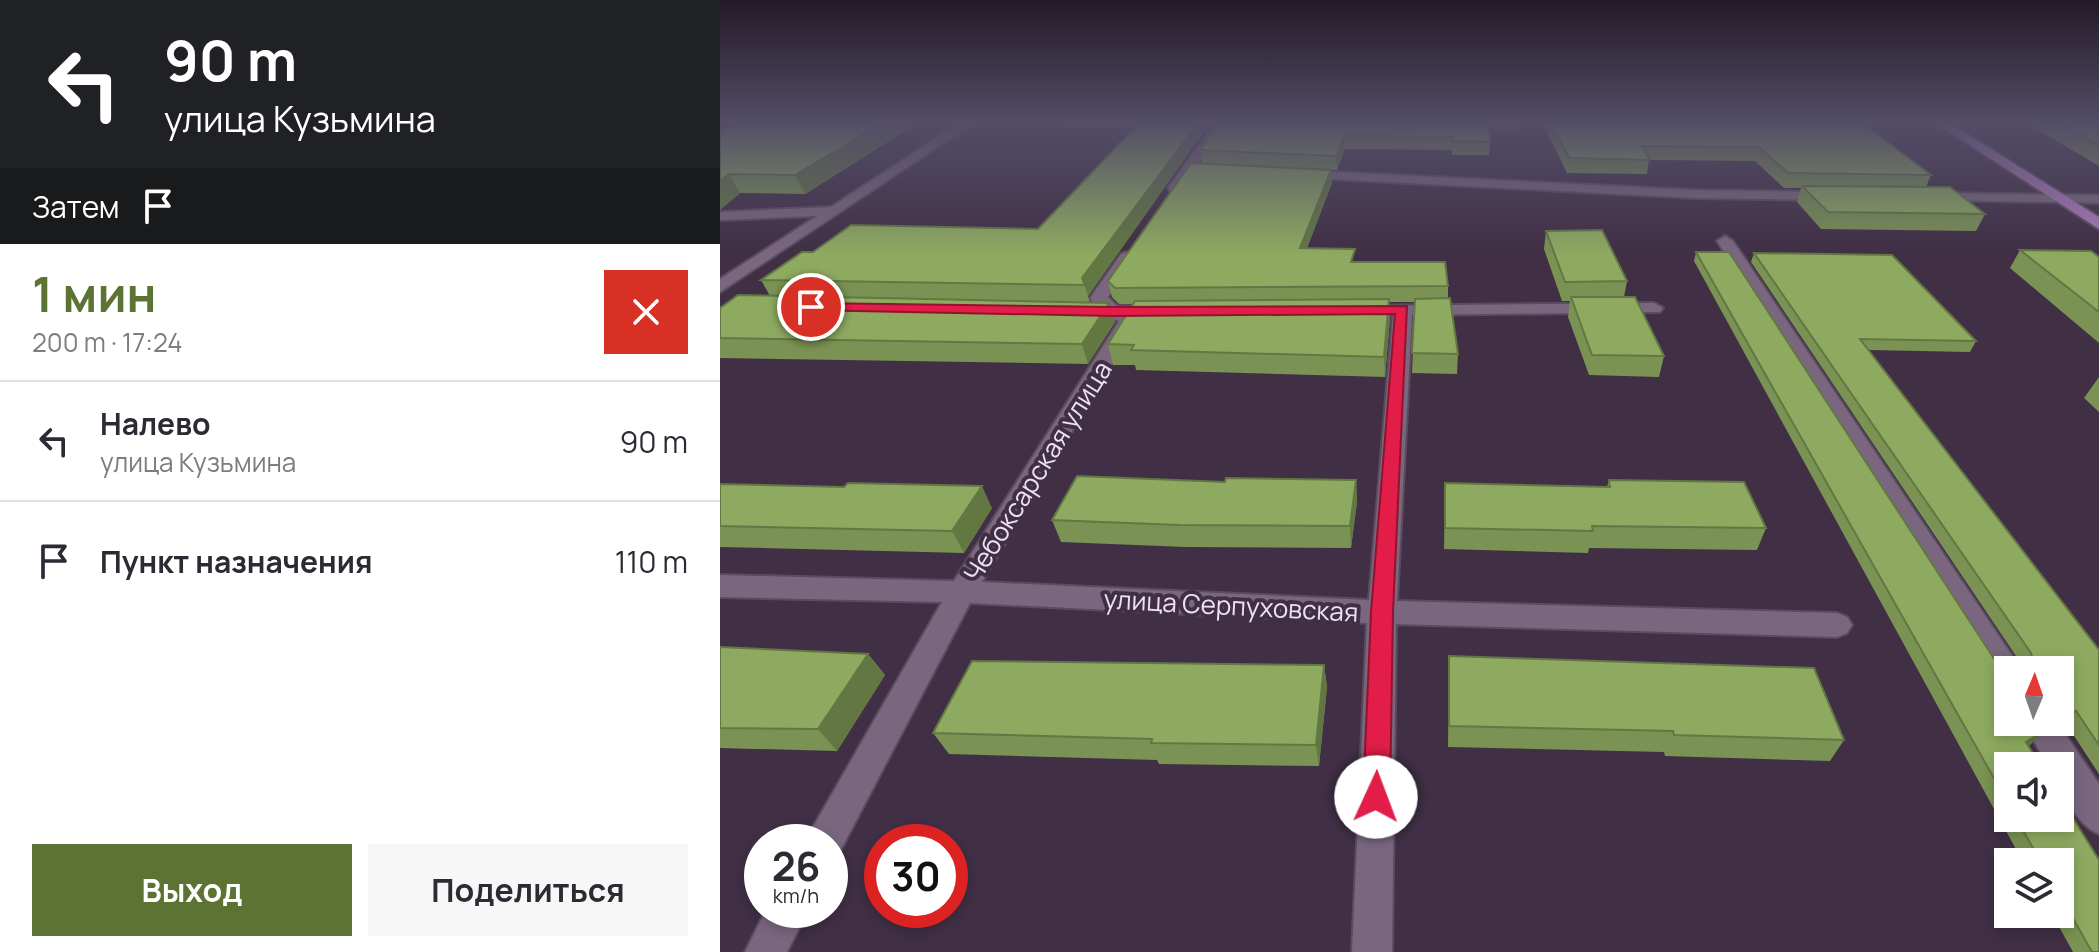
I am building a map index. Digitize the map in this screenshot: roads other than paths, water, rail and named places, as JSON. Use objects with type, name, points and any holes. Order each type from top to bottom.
[{"type":"main road","points":[[2009,166],[2099,224]]},
{"type":"street","points":[[720,287],[902,166]]},
{"type":"street","points":[[1170,195],[1198,166]]},
{"type":"street","points":[[1283,174],[1694,194],[1837,196]]},
{"type":"street","points":[[1916,197],[2099,199]]},
{"type":"street","points":[[720,216],[835,211]]},
{"type":"street","points":[[1725,241],[1996,656]]},
{"type":"street","name":"Чебоксарская улица","points":[[835,824],[962,592],[1130,319],[1113,312],[1099,298],[1135,246]]},
{"type":"street","points":[[1342,310],[1654,308]]},
{"type":"street","points":[[1372,952],[1382,612],[1403,309]]},
{"type":"street","points":[[1066,311],[1174,311]]},
{"type":"street","name":"улица Серпуховская","points":[[720,586],[962,592],[1382,612],[1837,625]]},
{"type":"street","points":[[2048,736],[2099,816]]},
{"type":"street","points":[[765,952],[778,928]]}]
